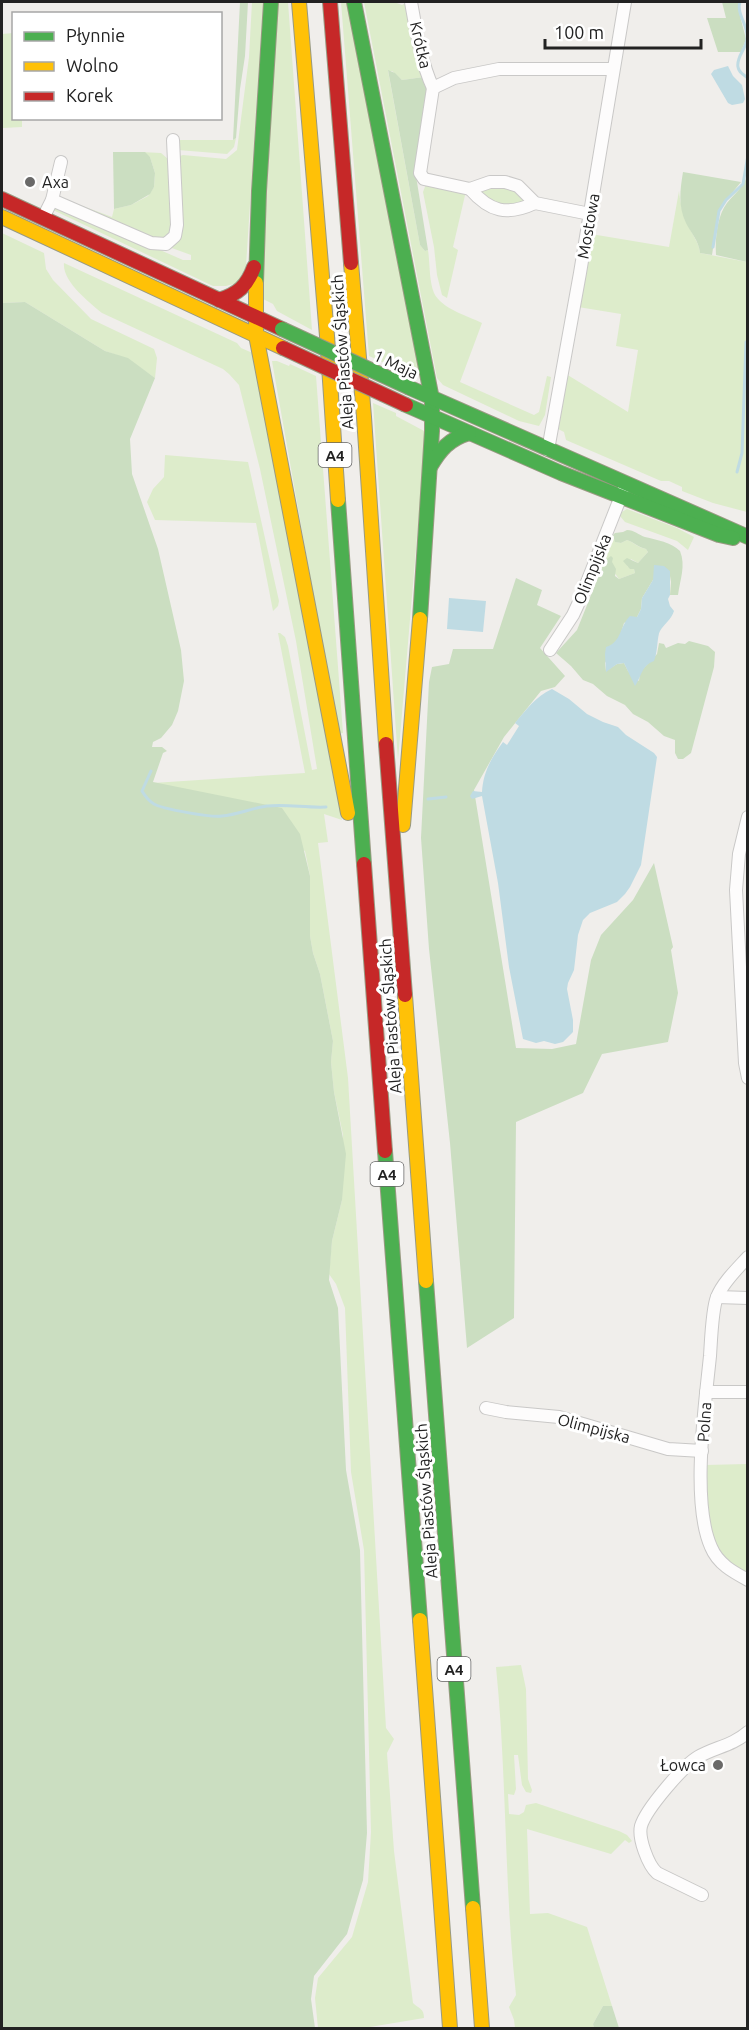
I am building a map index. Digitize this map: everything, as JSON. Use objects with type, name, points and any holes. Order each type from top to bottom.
[{"type":"main road","points":[[271,2],[256,261],[256,335],[367,908]]},
{"type":"main road","name":"Aleja Piastów Śląskich","points":[[299,2],[328,348],[450,2028]]},
{"type":"main road","name":"Aleja Piastów Śląskich","points":[[330,2],[364,417],[482,2028]]},
{"type":"main road","points":[[354,2],[432,399],[433,417],[398,901]]},
{"type":"main road","name":"1 Maja","points":[[2,199],[432,399],[747,538]]},
{"type":"main road","name":"1 Maja","points":[[2,217],[469,433],[621,498],[719,535],[747,538]]},
{"type":"main road","points":[[219,300],[241,291],[250,281],[256,261]]},
{"type":"main road","points":[[430,468],[445,444],[457,436],[469,433]]},
{"type":"street","name":"Krótka","points":[[411,2],[416,30],[433,88]]},
{"type":"street","name":"Mostowa","points":[[548,450],[625,2]]},
{"type":"street","points":[[590,214],[535,203],[518,186],[511,183],[490,182],[470,189],[424,179],[420,173],[433,88],[454,78],[499,69],[613,69]]},
{"type":"street","points":[[52,200],[151,243],[166,244],[175,236],[177,225],[173,140]]},
{"type":"street","points":[[43,218],[52,200],[61,162]]},
{"type":"street","points":[[470,189],[483,202],[496,209],[519,210],[535,203]]},
{"type":"street","name":"Olimpijska","points":[[550,650],[580,600],[625,483]]},
{"type":"street","points":[[747,817],[739,854],[736,890],[747,1078]]},
{"type":"street","points":[[717,1297],[747,1257]]},
{"type":"street","points":[[717,1297],[747,1298]]},
{"type":"street","name":"Polna","points":[[717,1297],[706,1392],[702,1451],[702,1506],[711,1548],[719,1561],[747,1580]]},
{"type":"street","points":[[706,1392],[747,1392]]},
{"type":"street","name":"Olimpijska","points":[[486,1408],[559,1417],[668,1449],[702,1451]]},
{"type":"street","points":[[702,1895],[652,1869],[641,1836],[641,1826],[679,1772],[697,1757],[737,1741],[747,1732]]},
{"type":"green space","points":[[240,2],[248,2],[245,56],[236,138],[233,140]]},
{"type":"green space","points":[[252,2],[263,2],[246,266],[237,283],[213,286],[53,210],[54,206],[59,206],[183,260],[191,260],[191,255],[169,247],[177,157],[183,155],[226,159],[237,150],[249,57]]},
{"type":"green space","points":[[277,2],[288,2],[312,330],[277,311],[273,304],[261,298]]},
{"type":"green space","points":[[341,2],[350,2],[421,374],[414,376],[369,356]]},
{"type":"green space","points":[[364,2],[394,2],[402,5],[407,2],[424,77],[402,80],[392,71],[388,71],[420,245],[425,251],[428,250],[431,283],[438,299],[448,307],[482,323],[460,382],[534,415],[539,412],[547,376],[551,377],[545,415],[539,426],[519,421],[443,385],[437,378]]},
{"type":"green space","points":[[722,2],[739,2],[738,8],[746,39],[741,52],[718,52],[707,18],[726,18]]},
{"type":"green space","points":[[12,33],[12,120],[22,120],[22,127],[3,128],[3,140],[2,34]]},
{"type":"green space","points":[[388,70],[402,80],[424,77],[428,98],[416,176],[428,250],[425,251],[420,245]]},
{"type":"green space","points":[[236,138],[234,147],[227,154],[178,150],[177,140],[233,140]]},
{"type":"green space","points":[[113,152],[145,152],[150,157],[155,173],[154,187],[150,194],[131,205],[114,209]]},
{"type":"green space","points":[[141,152],[161,153],[168,159],[173,224],[169,236],[158,240],[56,196],[112,217],[114,209],[131,205],[148,196],[154,187],[155,173],[150,157]]},
{"type":"green space","points":[[683,172],[741,182],[719,209],[712,255],[700,253],[683,217],[680,198]]},
{"type":"green space","points":[[747,176],[747,262],[716,255],[716,249],[717,228],[721,214]]},
{"type":"green space","points":[[426,184],[466,191],[453,247],[458,250],[447,298],[442,295],[437,275],[423,192]]},
{"type":"green space","points":[[500,184],[521,192],[526,204],[498,206],[477,191]]},
{"type":"green space","points":[[679,191],[685,217],[700,253],[747,262],[747,512],[713,503],[682,491],[682,487],[669,481],[661,481],[566,440],[564,432],[558,429],[566,374],[628,412],[638,350],[616,346],[621,314],[578,307],[591,234],[669,247]]},
{"type":"green space","points":[[2,233],[44,253],[46,269],[53,280],[91,319],[154,349],[157,358],[155,378],[128,359],[105,351],[25,302],[2,303]]},
{"type":"green space","points":[[64,263],[237,343],[241,348],[255,354],[342,820],[324,814],[328,842],[318,843],[348,1078],[386,1728],[394,1739],[387,1753],[394,1851],[413,2003],[422,2010],[424,2018],[364,2028],[318,2028],[315,1998],[318,1978],[352,1937],[368,1882],[371,1832],[364,1550],[351,1472],[345,1308],[336,1284],[329,1274],[332,1241],[342,1200],[343,1135],[334,1092],[331,1062],[333,1041],[310,936],[310,876],[305,851],[153,783],[305,773],[278,633],[285,637],[288,646],[312,770],[317,769],[296,641],[260,469],[239,385],[223,369],[102,313],[72,284],[67,277]]},
{"type":"green space","points":[[25,302],[105,351],[128,358],[155,378],[130,439],[132,474],[158,549],[181,650],[184,681],[178,711],[172,725],[161,738],[153,742],[152,747],[162,747],[167,751],[163,753],[153,782],[282,808],[300,834],[310,876],[310,936],[333,1041],[331,1062],[334,1092],[346,1154],[342,1200],[332,1241],[329,1280],[338,1308],[346,1470],[360,1550],[367,1833],[363,1880],[347,1934],[314,1976],[311,1999],[315,2028],[2,2028],[2,303]]},
{"type":"green space","points":[[272,361],[289,366],[290,364],[316,376],[343,733],[338,734]]},
{"type":"green space","points":[[373,403],[396,413],[396,416],[426,432],[398,760]]},
{"type":"green space","points":[[165,455],[248,462],[279,601],[273,611],[256,523],[155,520],[147,502],[153,489],[164,477]]},
{"type":"green space","points":[[627,509],[694,537],[688,550],[677,541],[625,522],[620,513]]},
{"type":"green space","points":[[627,530],[672,545],[680,551],[682,573],[678,595],[670,595],[670,576],[653,580],[642,598],[641,609],[637,617],[624,623],[620,636],[605,663],[606,671],[617,664],[624,663],[628,671],[639,681],[640,672],[657,654],[659,643],[664,644],[666,648],[689,641],[708,646],[715,652],[714,667],[691,753],[683,759],[678,759],[675,753],[675,740],[664,736],[648,722],[633,714],[625,705],[583,680],[556,653],[577,630],[605,560],[611,556],[613,558],[615,576],[619,579],[635,573],[634,569],[630,569],[623,561],[627,558],[638,563],[648,552],[627,540],[621,543],[615,542],[613,535],[615,533]]},
{"type":"green space","points":[[613,535],[616,542],[621,543],[627,540],[648,552],[638,563],[631,559],[627,566],[634,569],[635,573],[619,579],[605,560],[600,570]]},
{"type":"green space","points":[[516,578],[542,590],[537,605],[561,616],[540,648],[565,676],[555,687],[541,691],[504,737],[474,790],[516,1048],[552,1049],[576,1044],[591,960],[601,935],[633,900],[654,863],[673,947],[671,950],[678,993],[668,1042],[602,1054],[583,1093],[516,1122],[514,1318],[467,1348],[450,1143],[429,949],[421,838],[429,682],[432,667],[449,664],[453,649],[493,649]]},
{"type":"green space","points":[[747,1464],[747,1576],[721,1557],[711,1538],[707,1513],[705,1465]]},
{"type":"green space","points":[[521,1665],[526,1689],[528,1779],[532,1790],[531,1793],[526,1792],[522,1785],[518,1755],[514,1755],[516,1789],[514,1795],[508,1794],[509,1814],[519,1815],[524,1812],[526,1805],[536,1803],[619,1831],[632,1841],[629,1843],[625,1840],[611,1854],[527,1829],[530,1914],[548,1913],[587,1927],[612,2006],[603,2006],[593,2024],[594,2028],[515,2028],[509,2007],[516,1995],[509,1913],[500,1708],[496,1667]]},
{"type":"green space","points":[[603,2006],[612,2006],[619,2028],[594,2028],[593,2024]]},
{"type":"water","points":[[728,66],[733,76],[742,85],[745,99],[743,103],[732,105],[728,103],[711,74],[714,70]]},
{"type":"water","points":[[654,565],[664,566],[670,571],[668,599],[674,611],[659,633],[654,661],[644,668],[635,686],[624,663],[617,664],[606,672],[606,647],[615,642],[630,616],[637,617],[641,609],[642,598],[653,580]]},
{"type":"water","points":[[449,598],[486,601],[483,632],[447,629]]},
{"type":"water","points":[[552,689],[587,714],[618,727],[657,757],[641,865],[630,887],[617,902],[590,913],[583,920],[578,935],[574,970],[567,989],[573,1032],[563,1042],[555,1044],[544,1041],[536,1043],[523,1039],[509,967],[498,883],[482,796],[472,799],[470,796],[473,791],[482,792],[488,766],[503,742],[507,745],[519,726],[515,723],[536,699]]},
{"type":"waterway","points":[[740,2],[739,7],[747,39],[738,60],[738,67],[740,72],[748,78]]},
{"type":"waterway","points":[[713,247],[719,211],[726,200],[743,184],[748,155]]},
{"type":"waterway","points":[[737,472],[742,453],[746,342]]},
{"type":"waterway","points":[[151,771],[143,793],[154,804],[177,811],[217,816],[267,806],[326,807]]},
{"type":"waterway","points":[[428,799],[446,797]]},
{"type":"traffic: fast","points":[[256,283],[259,191],[271,2]]},
{"type":"traffic: fast","points":[[354,2],[432,399],[420,619]]},
{"type":"traffic: fast","points":[[282,329],[410,388]]},
{"type":"traffic: fast","points":[[410,388],[748,537]]},
{"type":"traffic: fast","points":[[406,405],[561,473],[719,535],[733,538]]},
{"type":"traffic: fast","points":[[430,467],[446,446],[456,438],[469,433]]},
{"type":"traffic: fast","points":[[338,500],[364,864]]},
{"type":"traffic: fast","points":[[385,1151],[420,1620]]},
{"type":"traffic: fast","points":[[426,1281],[473,1908]]},
{"type":"traffic: slow","points":[[299,2],[327,336],[338,500]]},
{"type":"traffic: slow","points":[[2,217],[283,348]]},
{"type":"traffic: slow","points":[[351,263],[386,744]]},
{"type":"traffic: slow","points":[[256,283],[256,335],[348,813]]},
{"type":"traffic: slow","points":[[403,825],[420,619]]},
{"type":"traffic: slow","points":[[405,995],[426,1281]]},
{"type":"traffic: slow","points":[[420,1620],[450,2028]]},
{"type":"traffic: slow","points":[[473,1908],[482,2028]]},
{"type":"traffic: jam","points":[[330,2],[351,263]]},
{"type":"traffic: jam","points":[[2,199],[282,329]]},
{"type":"traffic: jam","points":[[219,300],[232,295],[241,288],[254,267]]},
{"type":"traffic: jam","points":[[283,348],[406,405]]},
{"type":"traffic: jam","points":[[386,744],[405,995]]},
{"type":"traffic: jam","points":[[364,864],[385,1151]]},
{"type":"place","name":"Axa","points":[[30,182]]},
{"type":"place","name":"Łowca","points":[[718,1765]]}]
